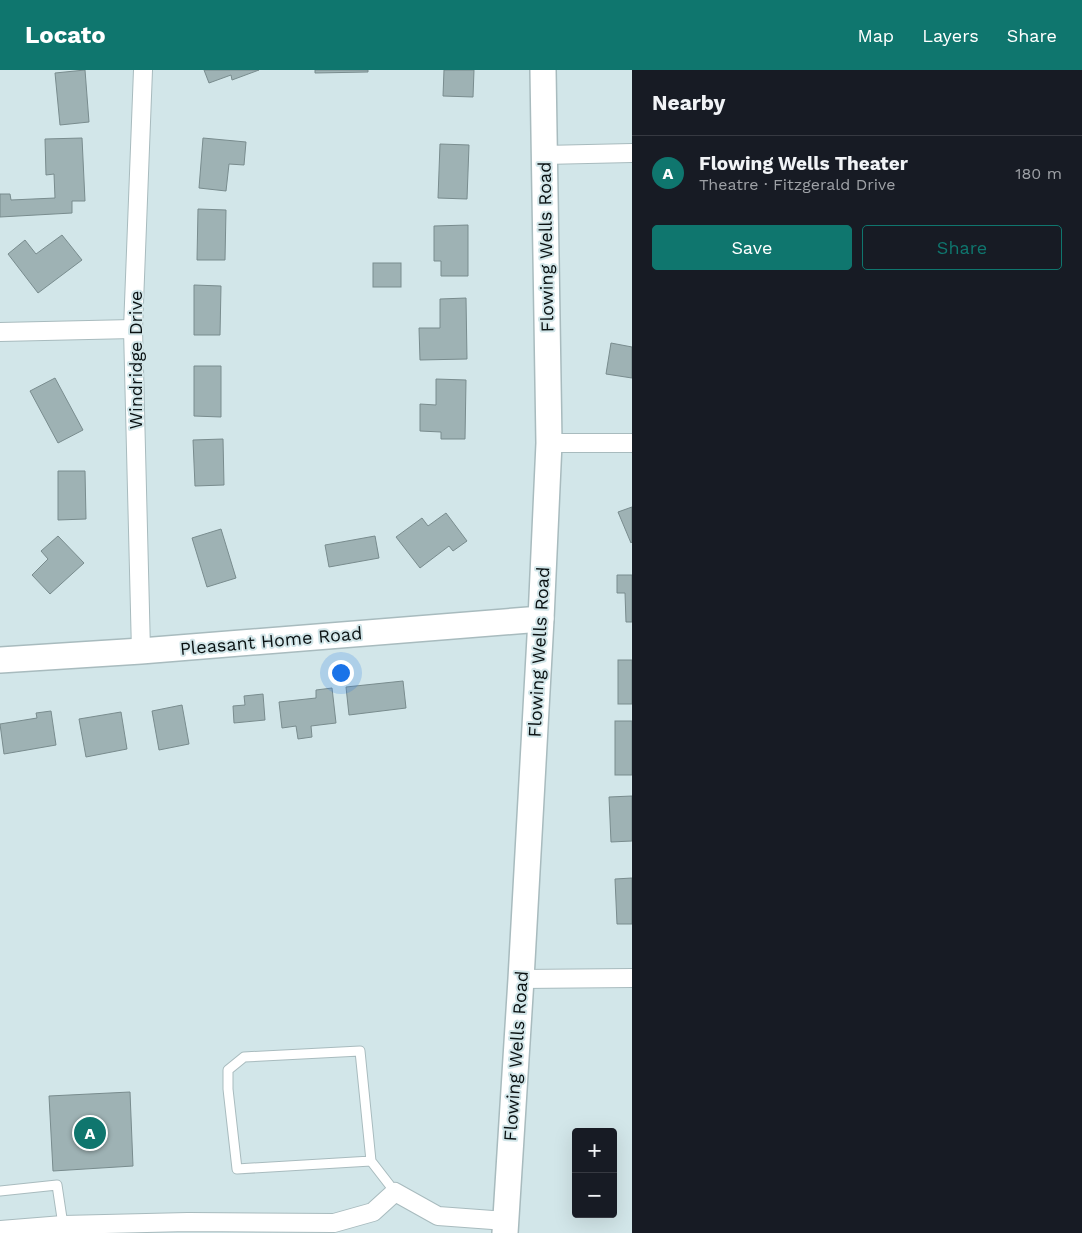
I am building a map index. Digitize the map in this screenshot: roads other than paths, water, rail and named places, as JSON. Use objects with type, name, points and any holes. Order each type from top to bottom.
[{"type":"main road","name":"Flowing Wells Road","points":[[506,1227],[541,619],[549,443],[543,70]]},
{"type":"main road","name":"Pleasant Home Road","points":[[0,660],[141,651],[541,619]]},
{"type":"street","name":"Windridge Drive","points":[[141,651],[134,329],[143,70]]},
{"type":"street","points":[[544,155],[632,153]]},
{"type":"street","points":[[0,332],[134,329]]},
{"type":"street","points":[[549,443],[632,443]]},
{"type":"street","points":[[521,978],[632,978]]},
{"type":"street","points":[[0,1230],[63,1225],[188,1222],[334,1223],[373,1212],[395,1192],[438,1216],[506,1227]]},
{"type":"lane","points":[[371,1161],[237,1170],[228,1089],[228,1070],[244,1057],[360,1051],[371,1161],[395,1192]]},
{"type":"lane","points":[[0,1191],[57,1186],[63,1225]]},
{"type":"place","name":"Flowing Wells Theater","points":[[90,1133]]}]
